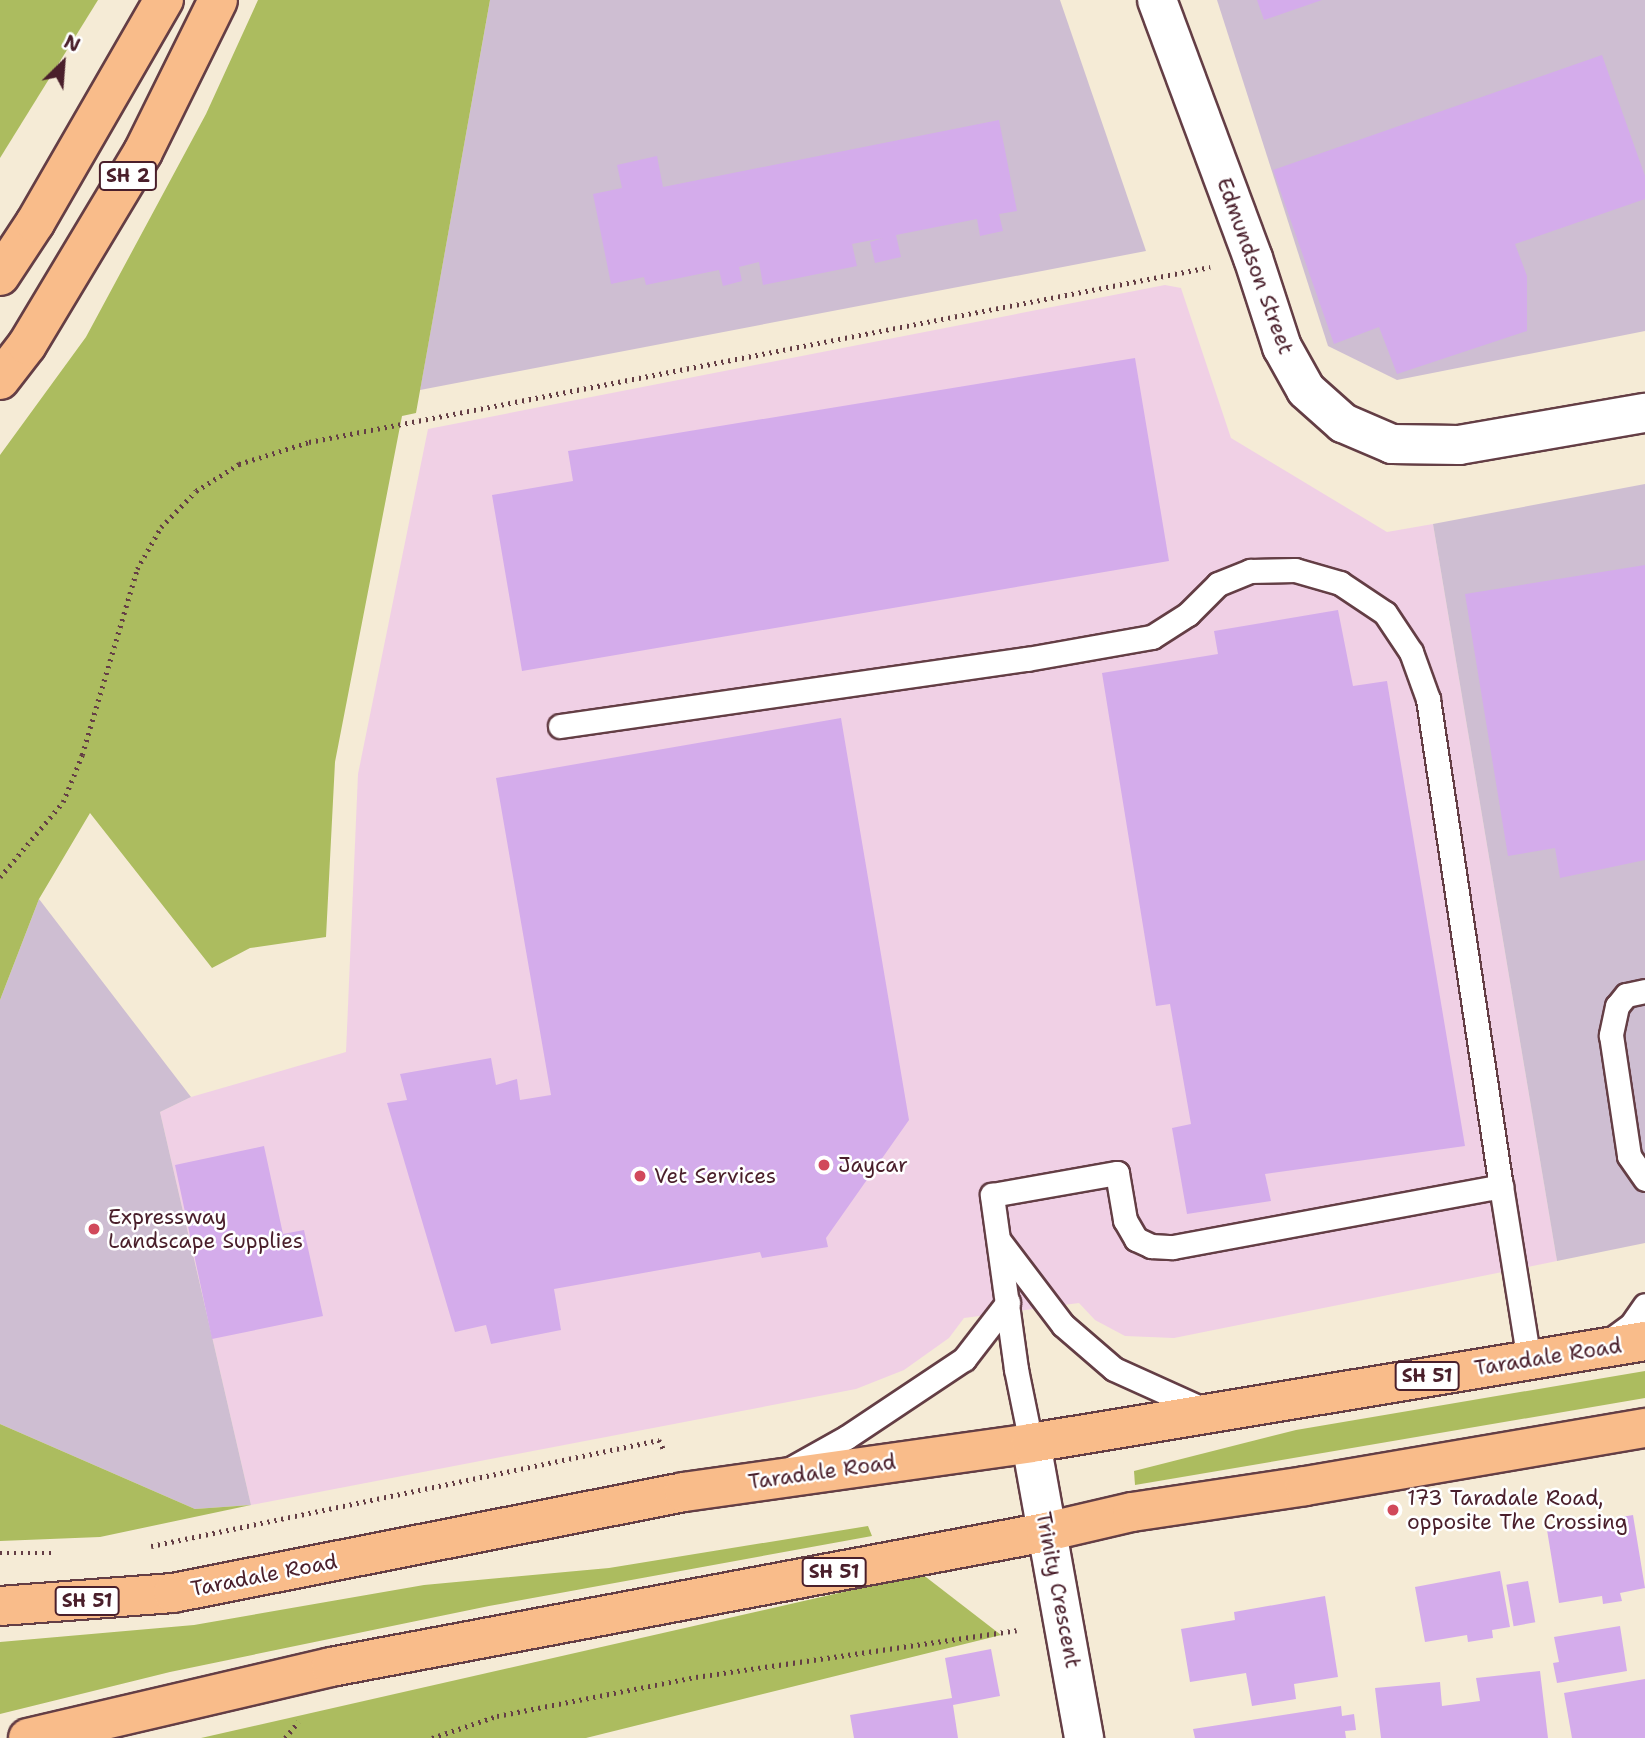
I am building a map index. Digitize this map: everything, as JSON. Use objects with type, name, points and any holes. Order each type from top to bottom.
[{"type":"highway","name":"SH 2","points":[[0,276],[35,223],[164,0]]},
{"type":"highway","name":"SH 2","points":[[0,380],[27,345],[143,152],[218,0]]},
{"type":"highway","name":"Taradale Road","points":[[0,1606],[173,1593],[684,1492],[1031,1443],[1209,1411],[1645,1341]]},
{"type":"highway","name":"SH 51","points":[[28,1738],[331,1667],[1046,1532],[1132,1512],[1305,1486],[1645,1428]]},
{"type":"street","name":"Edmundson Street","points":[[1157,0],[1253,258],[1282,347],[1306,390],[1343,423],[1392,444],[1460,445],[1645,413]]},
{"type":"street","name":"Trinity Crescent","points":[[1031,1443],[1046,1532],[1066,1623],[1084,1738]]},
{"type":"lane","points":[[560,726],[1027,659],[1152,637],[1188,614],[1218,584],[1250,571],[1295,570],[1340,583],[1385,613],[1411,652],[1428,699],[1529,1360]]},
{"type":"lane","points":[[1645,991],[1626,995],[1617,1006],[1611,1035],[1629,1156],[1645,1179]]},
{"type":"lane","points":[[1031,1443],[1016,1369],[992,1195],[1116,1173],[1125,1220],[1136,1240],[1151,1246],[1172,1247],[1501,1186]]},
{"type":"lane","points":[[998,1239],[1063,1325],[1114,1369],[1209,1411]]},
{"type":"lane","points":[[772,1479],[846,1437],[964,1359],[1008,1302]]},
{"type":"lane","points":[[1590,1350],[1616,1337],[1645,1305]]},
{"type":"path","points":[[0,877],[63,803],[82,755],[137,569],[161,527],[196,491],[239,464],[309,442],[1253,258]]},
{"type":"path","points":[[149,1546],[659,1440],[684,1492]]},
{"type":"path","points":[[0,1553],[59,1553]]},
{"type":"path","points":[[432,1738],[496,1716],[696,1677],[1017,1630]]},
{"type":"shaded area","points":[[490,0],[1060,0],[1146,251],[420,390]]},
{"type":"shaded area","points":[[1217,0],[1645,0],[1645,331],[1397,380],[1328,346]]},
{"type":"shaded area","points":[[1165,285],[1181,288],[1231,438],[1387,532],[1433,524],[1557,1261],[1174,1338],[1125,1336],[1095,1320],[1079,1303],[964,1318],[949,1338],[904,1370],[856,1389],[251,1505],[160,1112],[191,1097],[346,1052],[358,774],[428,429]]},
{"type":"shaded area","points":[[1645,484],[1645,1243],[1557,1261],[1433,524]]},
{"type":"shaded area","name":"Expressway Landscape Supplies","points":[[39,899],[191,1097],[160,1112],[251,1505],[195,1509],[0,1424],[0,1000]]},
{"type":"green space","points":[[0,0],[98,0],[0,158]]},
{"type":"green space","points":[[258,0],[490,0],[416,413],[402,416],[335,762],[326,937],[250,948],[212,968],[90,813],[39,899],[0,1000],[0,455],[86,337],[206,114]]},
{"type":"green space","points":[[1645,1371],[1645,1398],[1135,1485],[1134,1471],[1296,1430]]},
{"type":"green space","points":[[0,1424],[195,1509],[251,1505],[100,1537],[0,1541]]},
{"type":"green space","points":[[868,1526],[872,1536],[489,1606],[170,1672],[0,1714],[0,1642],[194,1625],[424,1585],[609,1568]]},
{"type":"green space","points":[[922,1574],[1001,1635],[586,1738],[201,1738]]},
{"type":"building","points":[[1257,0],[1322,0],[1264,20]]},
{"type":"building","points":[[1602,55],[1645,176],[1645,199],[1515,244],[1527,276],[1527,331],[1397,374],[1379,327],[1334,344],[1273,170]]},
{"type":"building","points":[[999,120],[1017,211],[999,214],[1003,231],[980,236],[977,219],[896,235],[901,257],[875,263],[870,242],[883,238],[852,244],[857,266],[763,285],[759,262],[739,267],[742,281],[723,286],[719,270],[646,285],[644,277],[611,284],[593,194],[622,188],[617,165],[657,156],[663,187]]},
{"type":"building","points":[[1135,358],[1169,561],[522,671],[492,495],[573,481],[568,451]]},
{"type":"building","points":[[1645,565],[1645,860],[1560,878],[1555,848],[1508,856],[1465,594]]},
{"type":"building","points":[[1338,610],[1353,686],[1387,681],[1465,1146],[1265,1174],[1271,1201],[1187,1214],[1172,1128],[1191,1124],[1170,1004],[1156,1006],[1102,673],[1218,654],[1214,631]]},
{"type":"building","points":[[841,718],[909,1120],[826,1238],[828,1247],[762,1258],[760,1252],[554,1289],[561,1330],[491,1344],[486,1325],[455,1332],[387,1103],[407,1100],[400,1074],[491,1058],[496,1085],[517,1079],[520,1100],[551,1095],[496,778]]},
{"type":"building","points":[[264,1146],[283,1234],[304,1230],[323,1316],[212,1339],[175,1165]]},
{"type":"building","points":[[1633,1515],[1645,1588],[1620,1593],[1622,1601],[1603,1604],[1602,1596],[1559,1603],[1547,1530]]},
{"type":"building","points":[[1500,1571],[1510,1627],[1492,1630],[1493,1638],[1468,1642],[1467,1635],[1425,1642],[1415,1587]]},
{"type":"building","points":[[1528,1581],[1535,1622],[1514,1626],[1506,1585]]},
{"type":"building","points":[[1325,1596],[1338,1677],[1294,1684],[1296,1699],[1252,1706],[1246,1673],[1190,1682],[1181,1629],[1235,1620],[1234,1612]]},
{"type":"building","points":[[1620,1626],[1627,1671],[1557,1683],[1553,1663],[1559,1662],[1554,1637]]},
{"type":"building","points":[[991,1649],[1000,1696],[953,1705],[958,1738],[854,1738],[850,1715],[952,1698],[945,1658]]},
{"type":"building","points":[[1540,1671],[1548,1738],[1381,1738],[1375,1688],[1440,1682],[1442,1706],[1480,1701],[1476,1678]]},
{"type":"building","points":[[1645,1679],[1645,1738],[1572,1738],[1564,1693]]},
{"type":"building","points":[[1341,1706],[1342,1716],[1354,1714],[1356,1730],[1345,1731],[1346,1738],[1195,1738],[1193,1729]]},
{"type":"place","name":"Jaycar","points":[[824,1165]]},
{"type":"place","name":"Vet Services","points":[[640,1176]]},
{"type":"place","name":"Expressway Landscape Supplies","points":[[94,1229]]},
{"type":"place","name":"173 Taradale Road, opposite The Crossing","points":[[1393,1510]]}]
